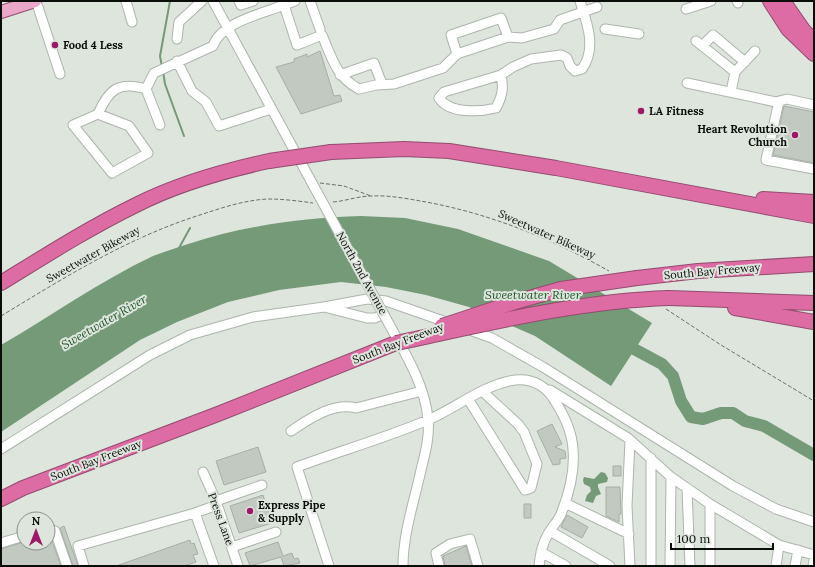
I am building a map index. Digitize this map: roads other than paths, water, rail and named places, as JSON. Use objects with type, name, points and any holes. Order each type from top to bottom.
[{"type":"highway","points":[[770,1],[788,29],[814,54]]},
{"type":"highway","points":[[783,1],[814,41]]},
{"type":"highway","points":[[1,283],[137,204],[192,182],[232,169],[268,161],[331,152],[404,149],[449,151],[556,168],[814,216]]},
{"type":"highway","points":[[701,195],[814,202]]},
{"type":"highway","points":[[1,274],[36,262]]},
{"type":"highway","name":"South Bay Freeway","points":[[1,499],[23,488],[218,414],[390,345],[515,302],[561,289],[637,278],[706,271],[814,264]]},
{"type":"highway","points":[[689,299],[814,322]]},
{"type":"highway","points":[[390,345],[590,304],[628,300],[666,302],[689,299],[814,303]]},
{"type":"main road","points":[[1,12],[21,3],[36,1]]},
{"type":"street","points":[[36,1],[60,74]]},
{"type":"street","points":[[126,1],[132,22]]},
{"type":"street","points":[[177,39],[179,22],[202,1]]},
{"type":"street","name":"North 2nd Avenue","points":[[213,1],[412,365],[422,391],[428,420],[427,446],[406,535],[403,566]]},
{"type":"street","points":[[239,1],[241,5],[253,1]]},
{"type":"street","points":[[160,125],[146,89],[154,74],[173,63],[213,46],[215,38],[227,27],[278,5],[295,1]]},
{"type":"street","points":[[310,1],[320,29]]},
{"type":"street","points":[[501,76],[503,86],[500,101],[496,108],[472,110],[454,108],[443,104],[439,98],[444,92],[501,76],[513,67],[532,59],[561,55],[567,58],[570,66],[575,70],[582,69],[588,57],[590,34],[580,1]]},
{"type":"street","points":[[686,9],[711,1]]},
{"type":"street","points":[[278,5],[297,45],[322,35],[340,75],[349,84],[360,89],[382,84],[394,84],[443,68],[457,54],[508,37],[522,38],[554,29],[560,20],[597,7]]},
{"type":"street","points":[[457,54],[451,35],[501,18],[508,37]]},
{"type":"street","points":[[605,29],[639,34]]},
{"type":"street","points":[[735,72],[699,43],[713,35],[745,62]]},
{"type":"street","points":[[731,92],[735,72],[756,51]]},
{"type":"street","points":[[173,63],[192,91],[206,102],[219,126],[271,109]]},
{"type":"street","points":[[340,75],[374,63],[382,84]]},
{"type":"street","points":[[687,83],[776,102],[787,99],[814,105]]},
{"type":"street","points":[[98,114],[129,126],[148,152],[112,173],[73,125],[98,114],[105,99],[114,89],[133,85],[146,89]]},
{"type":"street","points":[[779,101],[766,160],[814,169]]},
{"type":"street","points":[[1,449],[150,355],[190,335],[253,317],[367,299],[386,301],[492,338],[543,367],[732,486],[776,509],[814,522]]},
{"type":"street","points":[[324,307],[367,318],[375,318],[384,314]]},
{"type":"street","points":[[329,566],[297,467],[428,420],[482,391],[499,383],[512,380],[525,380],[545,387],[630,440],[670,477],[710,504],[779,545],[814,555]]},
{"type":"street","points":[[539,566],[541,552],[550,530],[560,515],[572,481],[573,448],[566,421],[559,407],[545,387]]},
{"type":"street","points":[[291,431],[316,415],[347,406],[356,408],[422,391]]},
{"type":"street","points":[[468,399],[525,490],[531,488],[537,464],[524,432],[518,424],[482,391]]},
{"type":"street","points":[[630,440],[627,506],[630,566]]},
{"type":"street","points":[[651,458],[651,566]]},
{"type":"street","name":"Press Lane","points":[[203,472],[217,503],[238,566]]},
{"type":"street","points":[[670,477],[670,566]]},
{"type":"street","points":[[84,566],[78,546],[195,513],[262,485]]},
{"type":"street","points":[[687,488],[690,566]]},
{"type":"street","points":[[564,503],[629,534]]},
{"type":"street","points":[[710,504],[710,566]]},
{"type":"street","points":[[195,513],[214,566]]},
{"type":"street","points":[[550,530],[610,566]]},
{"type":"street","points":[[232,547],[276,532]]},
{"type":"street","points":[[56,534],[67,566]]},
{"type":"street","points":[[1,544],[16,539]]},
{"type":"street","points":[[439,566],[436,553],[450,544],[470,539],[478,566]]},
{"type":"street","points":[[776,566],[779,545]]},
{"type":"street","points":[[795,566],[798,550]]},
{"type":"street","points":[[541,552],[566,566]]},
{"type":"street","points":[[813,566],[814,561]]},
{"type":"water","name":"Sweetwater River","points":[[361,216],[405,218],[458,229],[549,261],[652,323],[611,386],[535,336],[469,307],[426,295],[386,287],[341,282],[279,290],[228,302],[177,322],[140,340],[1,432],[1,345],[114,276],[153,256],[206,238],[272,224]]},
{"type":"water","points":[[601,472],[605,473],[608,478],[607,482],[598,484],[601,494],[596,496],[593,503],[585,501],[587,495],[591,491],[590,487],[584,484],[584,477],[594,479]]},
{"type":"waterway","points":[[162,67],[160,56],[170,1]]},
{"type":"waterway","points":[[163,71],[165,84],[184,136]]},
{"type":"waterway","points":[[179,248],[190,228]]},
{"type":"waterway","name":"Sweetwater River","points":[[621,342],[662,364],[673,376],[681,401],[691,417],[703,419],[721,413],[733,413],[745,421],[764,426],[814,455]]},
{"type":"place","name":"Food 4 Less","points":[[55,45]]},
{"type":"place","name":"LA Fitness","points":[[641,111]]},
{"type":"place","name":"Heart Revolution Church","points":[[795,135]]},
{"type":"place","name":"Express Pipe & Supply","points":[[250,511]]}]
